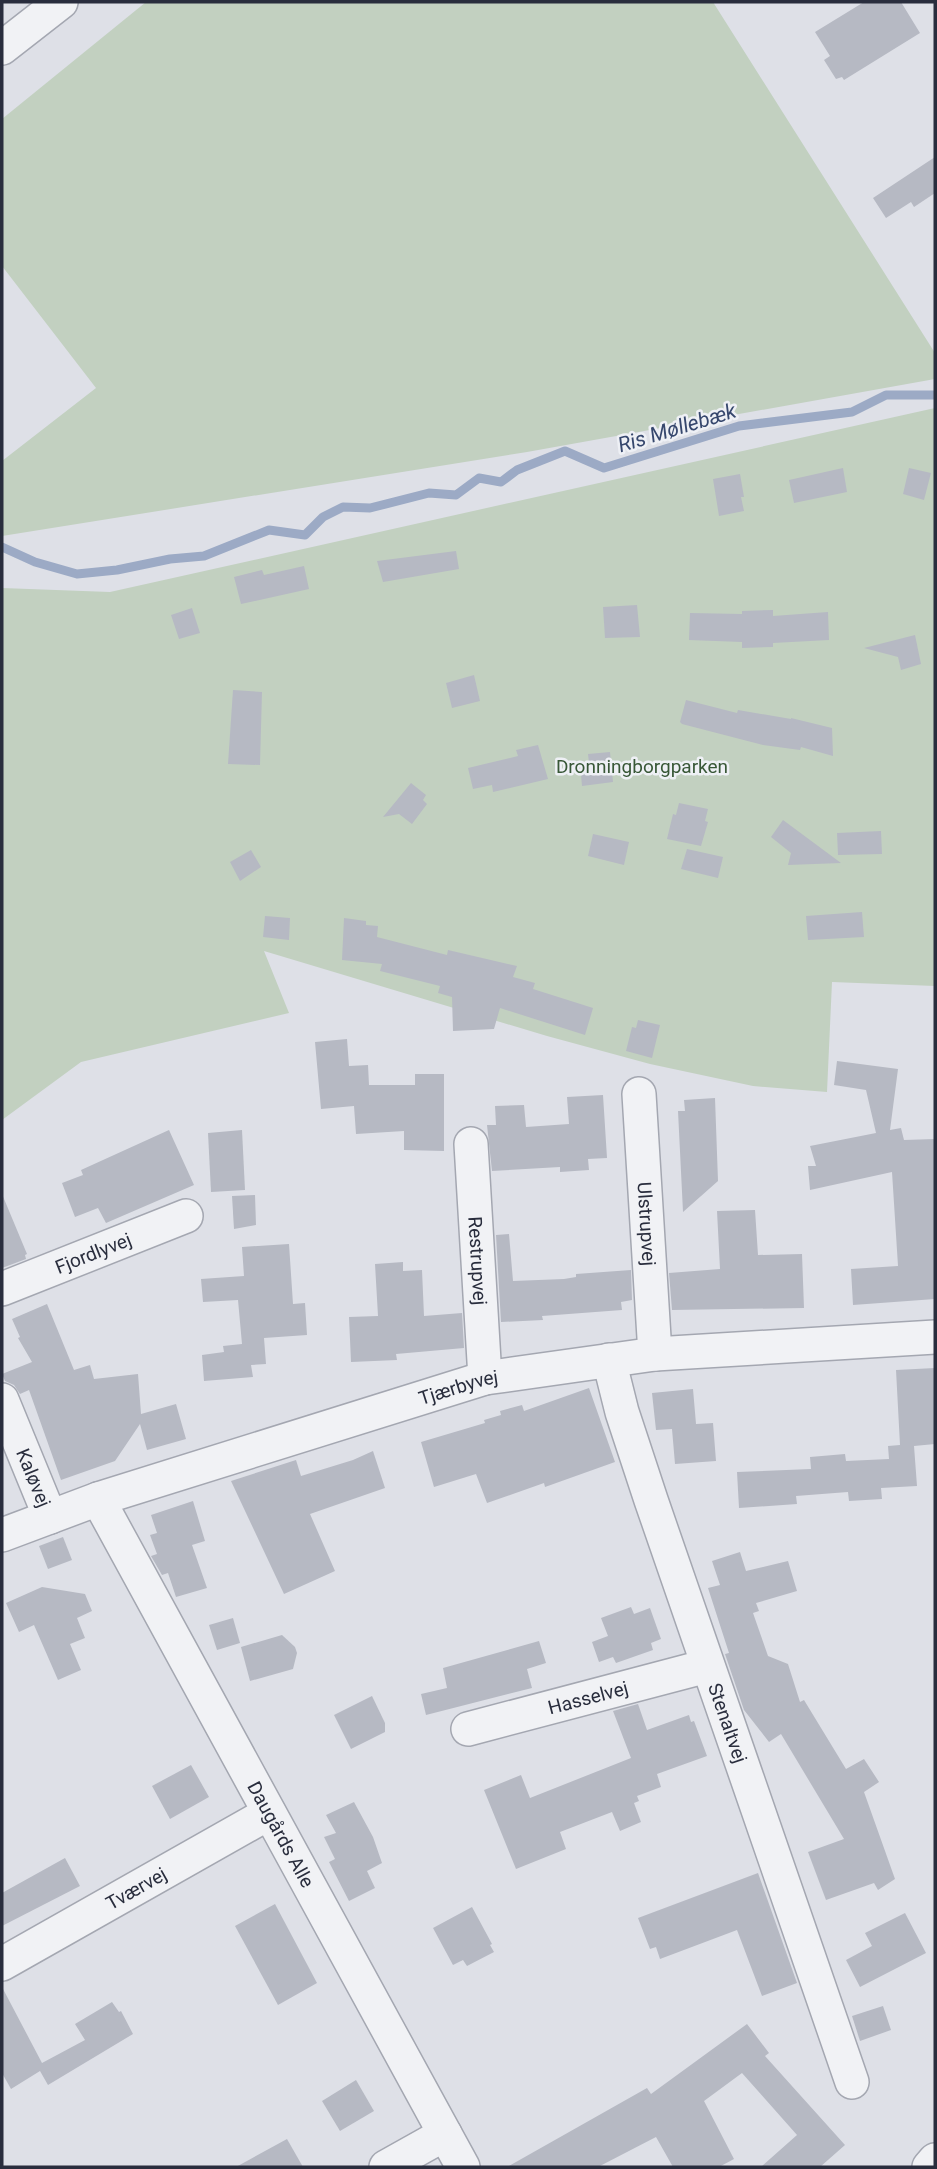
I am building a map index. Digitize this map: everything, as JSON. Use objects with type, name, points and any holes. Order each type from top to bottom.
[{"type":"street","points":[[2,48],[61,2]]},
{"type":"street","name":"Ulstrupvej","points":[[639,1094],[655,1354]]},
{"type":"street","name":"Restrupvej","points":[[471,1144],[485,1378]]},
{"type":"street","name":"Fjordlyvej","points":[[2,1289],[186,1216]]},
{"type":"street","name":"Tjærbyvej","points":[[2,1535],[98,1499],[485,1378],[655,1354],[935,1337]]},
{"type":"street","name":"Stenaltvej","points":[[609,1360],[622,1412],[707,1667],[852,2082]]},
{"type":"street","name":"Kaløvej","points":[[2,1401],[50,1517]]},
{"type":"street","name":"Daugårds Alle","points":[[98,1499],[463,2167]]},
{"type":"street","name":"Hasselvej","points":[[468,1728],[707,1667]]},
{"type":"street","name":"Tværvej","points":[[2,1964],[269,1813]]},
{"type":"street","points":[[386,2167],[445,2134]]},
{"type":"street","points":[[929,2167],[935,2160]]},
{"type":"green space","points":[[146,2],[713,2],[935,353],[935,379],[527,452],[2,536],[2,461],[96,388],[2,266],[2,119]]},
{"type":"green space","name":"Dronningborgparken","points":[[935,408],[935,986],[832,982],[827,1092],[753,1086],[650,1064],[264,951],[289,1013],[81,1062],[2,1120],[2,588],[110,592]]},
{"type":"building","points":[[864,2],[901,2],[920,33],[844,80],[842,77],[836,79],[824,60],[830,56],[815,32]]},
{"type":"building","points":[[935,157],[935,193],[914,207],[911,202],[886,218],[873,198]]},
{"type":"building","points":[[843,468],[847,492],[794,503],[789,480]]},
{"type":"building","points":[[909,468],[931,473],[924,500],[903,494]]},
{"type":"building","points":[[740,474],[744,511],[719,516],[713,479]]},
{"type":"building","points":[[456,551],[459,569],[383,582],[377,561]]},
{"type":"building","points":[[304,566],[309,589],[241,604],[234,577],[262,570],[264,575]]},
{"type":"building","points":[[637,605],[640,637],[605,638],[603,607]]},
{"type":"building","points":[[192,608],[200,633],[179,639],[171,615]]},
{"type":"building","points":[[773,610],[773,616],[828,612],[829,640],[773,643],[773,647],[742,648],[742,642],[689,640],[690,613],[742,614],[742,611]]},
{"type":"building","points":[[915,635],[921,664],[901,670],[898,657],[864,648]]},
{"type":"building","points":[[474,675],[480,701],[452,708],[446,683]]},
{"type":"building","points":[[233,690],[262,692],[260,765],[228,764]]},
{"type":"building","points":[[686,700],[737,713],[738,710],[791,718],[832,728],[833,756],[801,747],[800,750],[763,745],[682,724],[680,722]]},
{"type":"building","points":[[538,745],[548,779],[493,792],[492,785],[473,789],[468,768],[518,756],[516,750]]},
{"type":"building","points":[[610,752],[613,782],[582,786],[580,764],[589,763],[588,754]]},
{"type":"building","points":[[411,783],[426,795],[423,800],[427,804],[412,824],[399,814],[383,817]]},
{"type":"building","points":[[679,803],[708,809],[705,821],[708,822],[701,846],[667,839],[673,814],[676,815]]},
{"type":"building","points":[[783,820],[841,863],[788,865],[791,853],[771,837]]},
{"type":"building","points":[[881,831],[882,854],[838,855],[837,833]]},
{"type":"building","points":[[593,834],[629,842],[624,865],[588,856]]},
{"type":"building","points":[[687,849],[723,857],[718,878],[681,869]]},
{"type":"building","points":[[251,850],[261,867],[240,881],[230,862]]},
{"type":"building","points":[[862,912],[864,937],[808,940],[806,916]]},
{"type":"building","points":[[265,916],[290,918],[289,940],[263,937]]},
{"type":"building","points":[[344,918],[366,921],[366,925],[378,926],[377,937],[447,955],[448,950],[517,966],[513,977],[535,983],[533,989],[593,1008],[585,1035],[500,1008],[494,1029],[453,1031],[452,997],[438,993],[440,986],[380,971],[382,964],[342,960]]},
{"type":"building","points":[[638,1020],[660,1025],[652,1058],[626,1051],[632,1027],[636,1028]]},
{"type":"building","points":[[347,1039],[349,1066],[368,1065],[369,1085],[415,1085],[415,1074],[444,1074],[444,1151],[404,1150],[404,1131],[356,1134],[354,1106],[321,1109],[315,1042]]},
{"type":"building","points":[[837,1061],[898,1069],[890,1130],[901,1128],[904,1140],[935,1139],[935,1299],[853,1305],[851,1269],[898,1266],[892,1172],[810,1190],[808,1166],[816,1166],[810,1146],[876,1133],[866,1090],[834,1085]]},
{"type":"building","points":[[603,1095],[607,1158],[588,1159],[589,1170],[560,1172],[560,1167],[492,1171],[487,1125],[496,1125],[495,1106],[524,1105],[526,1127],[569,1124],[567,1097]]},
{"type":"building","points":[[715,1098],[718,1181],[683,1212],[678,1111],[685,1111],[684,1100]]},
{"type":"building","points":[[169,1130],[194,1185],[106,1223],[98,1208],[75,1217],[62,1183],[83,1175],[81,1170]]},
{"type":"building","points":[[242,1130],[245,1190],[211,1192],[208,1133]]},
{"type":"building","points":[[2,1194],[27,1254],[26,1259],[2,1268]]},
{"type":"building","points":[[255,1195],[256,1225],[234,1229],[232,1196]]},
{"type":"building","points":[[755,1210],[758,1255],[802,1254],[804,1308],[672,1310],[669,1273],[720,1269],[717,1211]]},
{"type":"building","points":[[509,1234],[513,1281],[564,1279],[576,1277],[576,1274],[631,1270],[632,1300],[621,1302],[622,1310],[542,1316],[543,1320],[501,1322],[496,1235]]},
{"type":"building","points":[[289,1244],[293,1304],[305,1303],[307,1335],[264,1338],[266,1364],[251,1365],[253,1377],[204,1381],[202,1355],[224,1352],[223,1346],[242,1344],[238,1300],[203,1302],[201,1279],[244,1276],[242,1247]]},
{"type":"building","points":[[403,1262],[403,1271],[422,1270],[424,1316],[462,1313],[464,1348],[396,1354],[397,1360],[351,1362],[349,1317],[378,1316],[375,1264]]},
{"type":"building","points":[[47,1304],[74,1370],[90,1365],[94,1379],[138,1374],[141,1414],[176,1404],[186,1439],[147,1450],[140,1424],[115,1461],[61,1480],[29,1390],[20,1394],[14,1385],[5,1381],[2,1374],[32,1362],[18,1338],[20,1337],[12,1319]]},
{"type":"building","points":[[935,1368],[935,1444],[914,1446],[917,1486],[881,1488],[882,1499],[849,1501],[848,1492],[796,1496],[797,1504],[739,1508],[737,1472],[811,1469],[810,1457],[845,1454],[846,1461],[889,1459],[888,1446],[900,1445],[896,1370]]},
{"type":"building","points":[[589,1388],[615,1462],[545,1487],[544,1483],[487,1503],[476,1474],[434,1487],[421,1442],[485,1423],[484,1420],[501,1415],[500,1411],[522,1405],[524,1411]]},
{"type":"building","points":[[693,1389],[696,1424],[713,1423],[716,1461],[675,1464],[672,1429],[656,1430],[652,1393]]},
{"type":"building","points":[[373,1451],[385,1488],[310,1514],[335,1571],[284,1594],[231,1481],[296,1460],[301,1476]]},
{"type":"building","points":[[193,1501],[205,1541],[192,1545],[207,1588],[176,1597],[168,1573],[162,1575],[151,1556],[157,1554],[150,1535],[157,1533],[151,1515]]},
{"type":"building","points":[[63,1537],[72,1560],[48,1569],[39,1546]]},
{"type":"building","points":[[740,1552],[746,1571],[788,1561],[797,1591],[756,1603],[759,1611],[753,1613],[768,1656],[788,1664],[800,1702],[804,1700],[846,1769],[864,1759],[879,1782],[864,1792],[895,1879],[878,1890],[874,1883],[826,1900],[808,1852],[844,1839],[781,1734],[769,1742],[744,1710],[725,1654],[729,1653],[708,1588],[720,1585],[712,1561]]},
{"type":"building","points":[[42,1587],[85,1594],[92,1611],[77,1618],[85,1638],[70,1644],[81,1670],[58,1680],[34,1625],[19,1632],[6,1603]]},
{"type":"building","points":[[631,1607],[634,1614],[650,1608],[661,1639],[651,1643],[653,1650],[616,1663],[613,1657],[599,1662],[592,1642],[608,1636],[601,1618]]},
{"type":"building","points":[[233,1618],[240,1643],[217,1650],[209,1625]]},
{"type":"building","points":[[282,1635],[295,1647],[297,1653],[293,1669],[250,1681],[241,1647]]},
{"type":"building","points":[[539,1641],[546,1663],[527,1669],[532,1688],[426,1715],[421,1694],[447,1688],[443,1668]]},
{"type":"building","points":[[372,1696],[385,1723],[385,1732],[351,1749],[334,1715]]},
{"type":"building","points":[[638,1704],[647,1730],[689,1715],[691,1722],[694,1721],[707,1756],[657,1774],[661,1787],[637,1796],[639,1801],[634,1803],[641,1822],[620,1831],[612,1812],[560,1832],[566,1849],[516,1869],[484,1790],[521,1775],[530,1798],[631,1758],[613,1711]]},
{"type":"building","points":[[191,1765],[209,1797],[170,1819],[152,1786]]},
{"type":"building","points":[[354,1802],[373,1837],[382,1863],[367,1871],[375,1888],[349,1901],[329,1862],[335,1859],[324,1837],[336,1833],[326,1815]]},
{"type":"building","points":[[65,1858],[80,1886],[2,1926],[2,1893]]},
{"type":"building","points":[[758,1873],[797,1983],[762,1996],[737,1930],[660,1959],[656,1947],[650,1949],[638,1918]]},
{"type":"building","points":[[275,1904],[317,1983],[278,2005],[235,1926]]},
{"type":"building","points":[[472,1907],[494,1952],[467,1966],[463,1960],[453,1965],[433,1928]]},
{"type":"building","points":[[905,1913],[926,1953],[860,1987],[846,1960],[872,1946],[865,1933]]},
{"type":"building","points":[[2,1987],[42,2063],[85,2040],[75,2024],[112,2002],[119,2012],[121,2011],[133,2034],[48,2085],[40,2071],[11,2089],[2,2073]]},
{"type":"building","points":[[883,2006],[891,2030],[860,2041],[852,2016]]},
{"type":"building","points":[[747,2024],[769,2053],[765,2056],[845,2145],[820,2167],[761,2167],[797,2135],[742,2073],[704,2101],[734,2159],[719,2167],[673,2167],[656,2137],[598,2167],[507,2167],[647,2088],[651,2094]]},
{"type":"building","points":[[356,2080],[374,2111],[340,2131],[322,2101]]},
{"type":"building","points":[[287,2139],[303,2167],[236,2167]]},
{"type":"waterway","name":"Ris Møllebæk","points":[[2,547],[35,562],[77,574],[204,556],[269,530],[305,535],[323,517],[343,507],[370,508],[429,493],[456,495],[479,478],[501,482],[517,470],[565,451],[604,468],[739,426],[852,412],[886,395],[935,395]]}]
